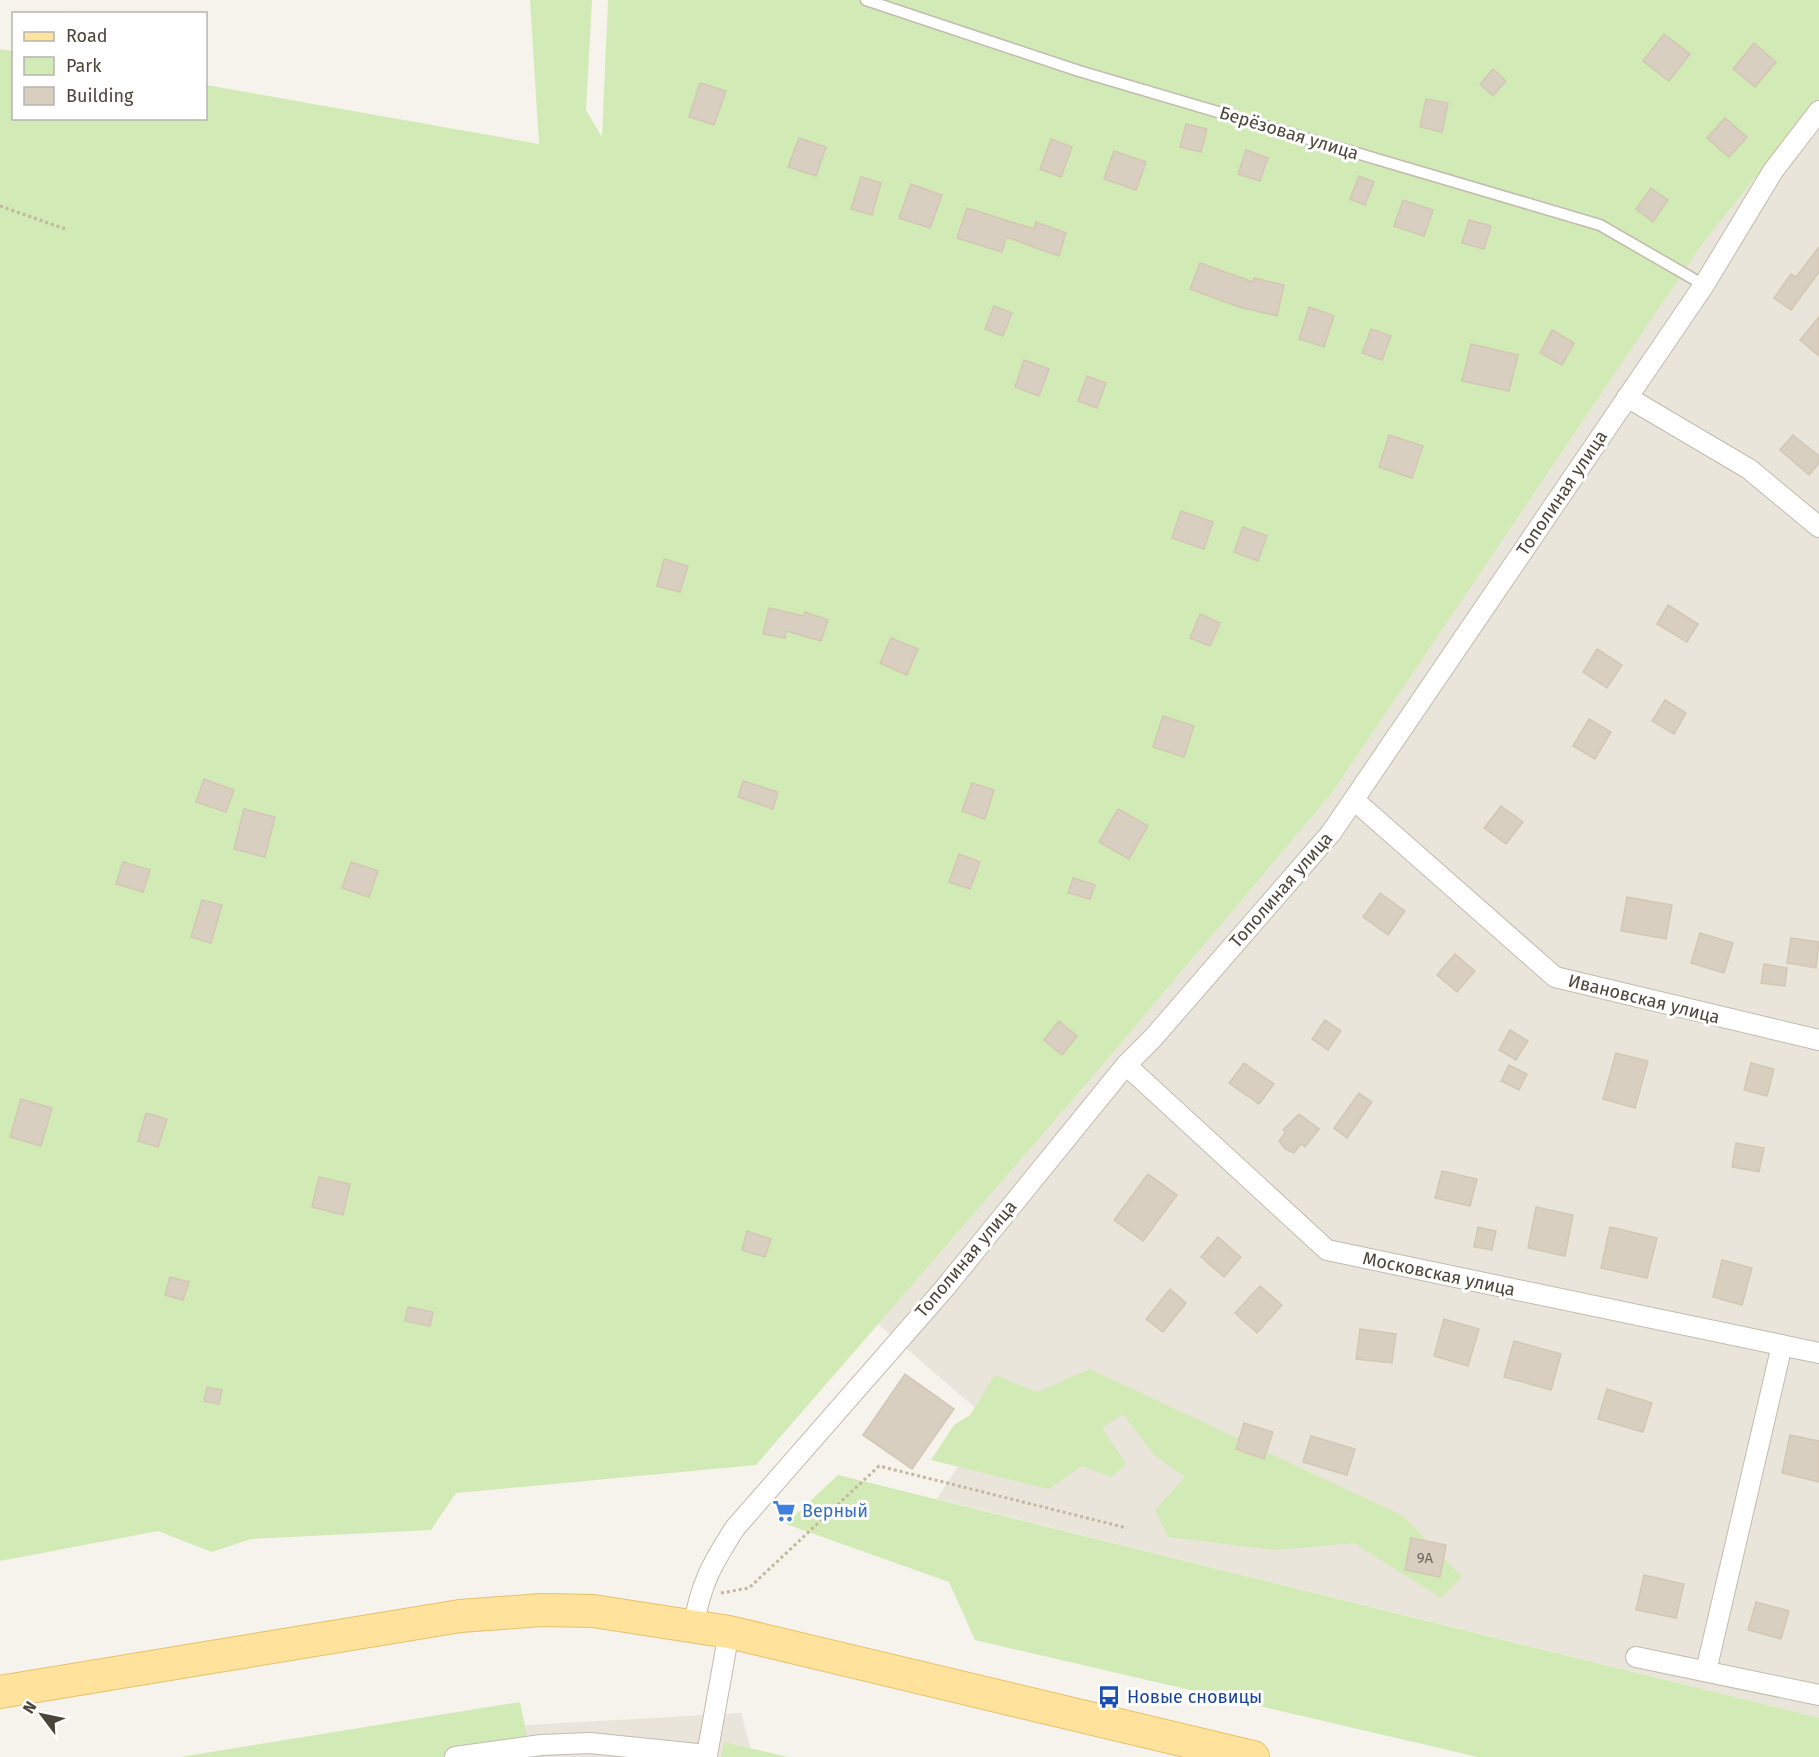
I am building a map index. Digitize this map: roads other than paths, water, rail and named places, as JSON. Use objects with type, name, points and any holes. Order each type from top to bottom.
[{"type":"main road","points":[[0,1692],[500,1611],[696,1610],[729,1632],[1253,1757]]},
{"type":"street","name":"Тополиная улица","points":[[696,1610],[711,1565],[735,1528],[944,1288],[1126,1065],[1153,1038],[1331,833],[1704,285],[1773,171],[1819,111]]},
{"type":"street","points":[[1627,397],[1749,469],[1819,527]]},
{"type":"street","name":"Ивановская улица","points":[[1354,800],[1555,977],[1819,1040]]},
{"type":"street","name":"Московская улица","points":[[1126,1065],[1327,1250],[1819,1353]]},
{"type":"street","points":[[1706,1671],[1782,1345]]},
{"type":"street","points":[[455,1757],[540,1751],[590,1743],[710,1756],[729,1632]]},
{"type":"street","points":[[1636,1657],[1819,1695]]},
{"type":"lane","name":"Берёзовая улица","points":[[866,0],[1079,71],[1600,225],[1704,285]]},
{"type":"place","name":"Верный","points":[[784,1511]]},
{"type":"place","name":"Новые сновицы","points":[[1109,1697]]}]
